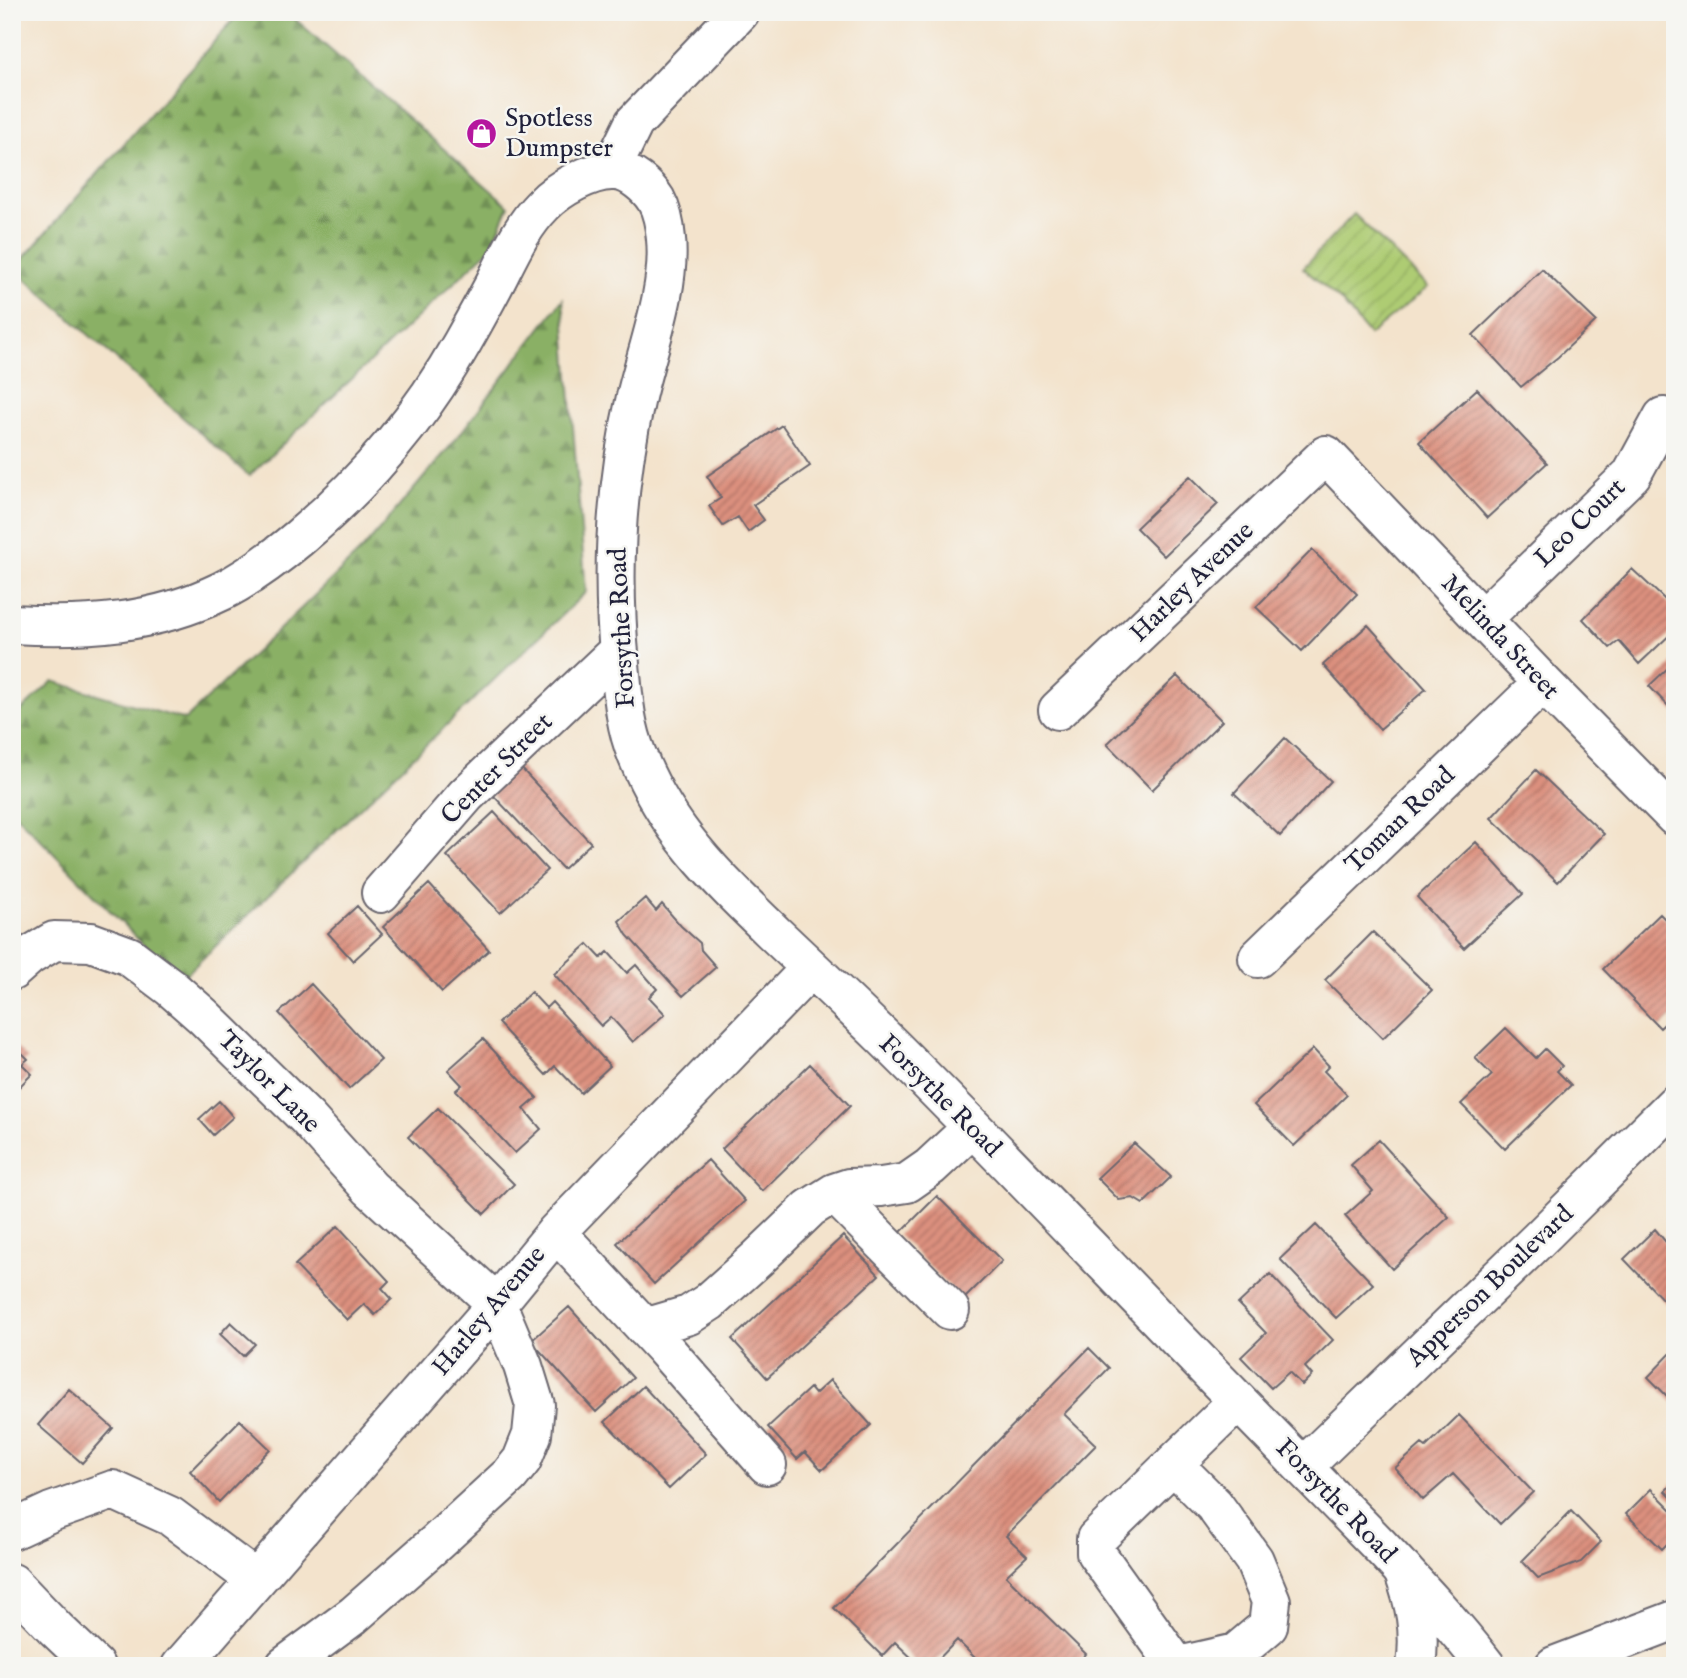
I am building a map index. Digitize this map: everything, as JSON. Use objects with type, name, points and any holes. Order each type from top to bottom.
[{"type":"street","points":[[12,624],[97,625],[160,615],[184,607],[229,587],[278,555],[327,514],[372,467],[414,417],[452,360],[516,242],[545,201],[566,185],[611,170],[634,123],[740,12]]},
{"type":"street","name":"Forsythe Road","points":[[611,170],[629,174],[654,197],[666,235],[667,256],[658,313],[625,453],[616,591],[618,651],[625,719],[635,751],[659,802],[677,830],[706,863],[880,1034],[1303,1467],[1403,1570],[1486,1666]]},
{"type":"street","name":"Leo Court","points":[[1483,618],[1632,474],[1663,417]]},
{"type":"street","name":"Melinda Street","points":[[1326,455],[1675,817]]},
{"type":"street","name":"Harley Avenue","points":[[1058,710],[1326,455]]},
{"type":"street","name":"Center Street","points":[[381,893],[466,795],[618,651]]},
{"type":"street","name":"Toman Road","points":[[1258,958],[1543,682]]},
{"type":"street","name":"Taylor Lane","points":[[12,971],[54,940],[91,942],[129,956],[204,1016],[307,1118],[370,1188],[496,1304]]},
{"type":"street","name":"Harley Avenue","points":[[181,1666],[556,1232],[811,968]]},
{"type":"street","name":"Apperson Boulevard","points":[[1303,1467],[1538,1241],[1675,1104]]},
{"type":"street","points":[[645,1328],[689,1315],[709,1303],[810,1208],[834,1193],[849,1188],[908,1183],[930,1167],[972,1128]]},
{"type":"street","points":[[834,1193],[950,1310]]},
{"type":"street","points":[[556,1232],[767,1465]]},
{"type":"street","points":[[285,1666],[354,1615],[501,1484],[522,1460],[532,1435],[535,1405],[523,1366],[496,1304]]},
{"type":"street","points":[[1173,1464],[1214,1505],[1254,1560],[1271,1601],[1268,1626],[1236,1653],[1178,1666],[1096,1553],[1096,1539],[1173,1464],[1238,1401]]},
{"type":"street","points":[[12,1530],[113,1490],[170,1516],[256,1580]]},
{"type":"street","points":[[1403,1570],[1417,1615],[1416,1666]]},
{"type":"street","points":[[12,1583],[96,1666]]},
{"type":"street","points":[[1554,1666],[1675,1620]]},
{"type":"green space","points":[[240,12],[287,12],[509,206],[491,248],[249,476],[14,269]]},
{"type":"green space","points":[[1354,214],[1428,287],[1369,335],[1341,301],[1303,268]]},
{"type":"green space","points":[[563,299],[586,592],[179,981],[12,811],[12,719],[53,681],[185,720],[363,549],[453,443]]},
{"type":"building","points":[[1542,269],[1596,321],[1521,387],[1473,335]]},
{"type":"building","points":[[1477,389],[1547,463],[1487,518],[1419,442]]},
{"type":"building","points":[[782,425],[810,466],[753,505],[764,520],[748,532],[738,517],[723,526],[709,506],[721,498],[707,476]]},
{"type":"building","points":[[1190,476],[1218,504],[1164,556],[1136,528]]},
{"type":"building","points":[[1312,550],[1357,594],[1302,651],[1256,607]]},
{"type":"building","points":[[1632,569],[1675,609],[1675,630],[1639,664],[1619,641],[1610,648],[1583,619]]},
{"type":"building","points":[[1368,625],[1426,689],[1380,729],[1323,665]]},
{"type":"building","points":[[1675,661],[1675,713],[1649,686]]},
{"type":"building","points":[[1177,676],[1222,721],[1152,790],[1107,744]]},
{"type":"building","points":[[1285,738],[1331,781],[1280,836],[1234,793]]},
{"type":"building","points":[[519,766],[591,843],[563,869],[491,793]]},
{"type":"building","points":[[1536,770],[1604,834],[1558,882],[1491,818]]},
{"type":"building","points":[[494,812],[547,870],[500,913],[447,856]]},
{"type":"building","points":[[1476,842],[1523,894],[1464,948],[1417,897]]},
{"type":"building","points":[[429,884],[489,950],[442,992],[383,927]]},
{"type":"building","points":[[645,898],[656,911],[662,904],[700,943],[701,950],[716,967],[683,996],[627,935],[619,921]]},
{"type":"building","points":[[357,906],[382,934],[353,961],[328,933]]},
{"type":"building","points":[[1660,914],[1675,925],[1675,1014],[1660,1028],[1603,969]]},
{"type":"building","points":[[1373,932],[1432,990],[1383,1038],[1325,980]]},
{"type":"building","points":[[588,944],[601,958],[608,952],[627,973],[636,965],[657,989],[649,997],[665,1014],[633,1042],[611,1017],[601,1026],[554,974]]},
{"type":"building","points":[[311,984],[381,1060],[349,1089],[279,1013]]},
{"type":"building","points":[[531,992],[546,1008],[552,1002],[610,1066],[581,1093],[555,1066],[546,1075],[498,1023]]},
{"type":"building","points":[[1506,1028],[1536,1058],[1545,1049],[1562,1066],[1557,1071],[1571,1085],[1505,1149],[1461,1104],[1492,1075],[1475,1058]]},
{"type":"building","points":[[483,1039],[537,1098],[524,1109],[541,1129],[515,1153],[456,1090],[462,1085],[448,1070]]},
{"type":"building","points":[[12,1043],[28,1059],[22,1064],[32,1074],[12,1094]]},
{"type":"building","points":[[1313,1049],[1329,1066],[1324,1071],[1347,1095],[1294,1146],[1254,1105]]},
{"type":"building","points":[[810,1064],[850,1106],[762,1191],[722,1149]]},
{"type":"building","points":[[219,1101],[233,1117],[213,1135],[199,1119]]},
{"type":"building","points":[[438,1108],[514,1184],[484,1214],[408,1137]]},
{"type":"building","points":[[1379,1140],[1449,1217],[1392,1269],[1345,1216],[1373,1191],[1351,1165]]},
{"type":"building","points":[[1134,1143],[1171,1177],[1143,1204],[1133,1198],[1119,1200],[1097,1178]]},
{"type":"building","points":[[708,1160],[745,1201],[654,1284],[617,1243]]},
{"type":"building","points":[[937,1196],[1002,1261],[963,1300],[898,1235]]},
{"type":"building","points":[[1316,1225],[1373,1284],[1336,1318],[1280,1259]]},
{"type":"building","points":[[338,1226],[389,1281],[382,1288],[392,1299],[375,1315],[364,1304],[347,1320],[295,1265]]},
{"type":"building","points":[[1655,1229],[1675,1253],[1675,1302],[1670,1307],[1624,1259]]},
{"type":"building","points":[[843,1236],[879,1275],[767,1378],[732,1339]]},
{"type":"building","points":[[1270,1274],[1333,1340],[1305,1367],[1312,1375],[1302,1385],[1289,1372],[1271,1388],[1241,1357],[1266,1333],[1238,1304]]},
{"type":"building","points":[[569,1307],[633,1378],[596,1412],[531,1341]]},
{"type":"building","points":[[231,1322],[255,1344],[243,1356],[220,1334]]},
{"type":"building","points":[[1089,1348],[1109,1368],[1064,1414],[1096,1445],[1006,1536],[1027,1556],[1006,1576],[1086,1654],[1074,1666],[983,1666],[957,1640],[932,1666],[920,1666],[895,1642],[882,1656],[834,1608]]},
{"type":"building","points":[[1672,1352],[1675,1354],[1675,1404],[1648,1377]]},
{"type":"building","points":[[830,1380],[871,1425],[822,1470],[805,1452],[797,1459],[768,1427],[810,1388],[815,1394]]},
{"type":"building","points":[[643,1386],[706,1454],[669,1489],[605,1422]]},
{"type":"building","points":[[69,1389],[113,1428],[82,1463],[38,1425]]},
{"type":"building","points":[[1459,1415],[1533,1492],[1500,1524],[1453,1474],[1423,1500],[1395,1468],[1422,1444],[1426,1447]]},
{"type":"building","points":[[240,1420],[270,1449],[219,1502],[190,1471]]},
{"type":"building","points":[[1675,1481],[1675,1501],[1665,1491]]},
{"type":"building","points":[[1651,1489],[1675,1513],[1675,1536],[1662,1549],[1626,1514]]},
{"type":"building","points":[[1571,1511],[1601,1542],[1581,1562],[1538,1578],[1522,1561]]},
{"type":"place","name":"Spotless Dumpster","points":[[482,133]]}]
